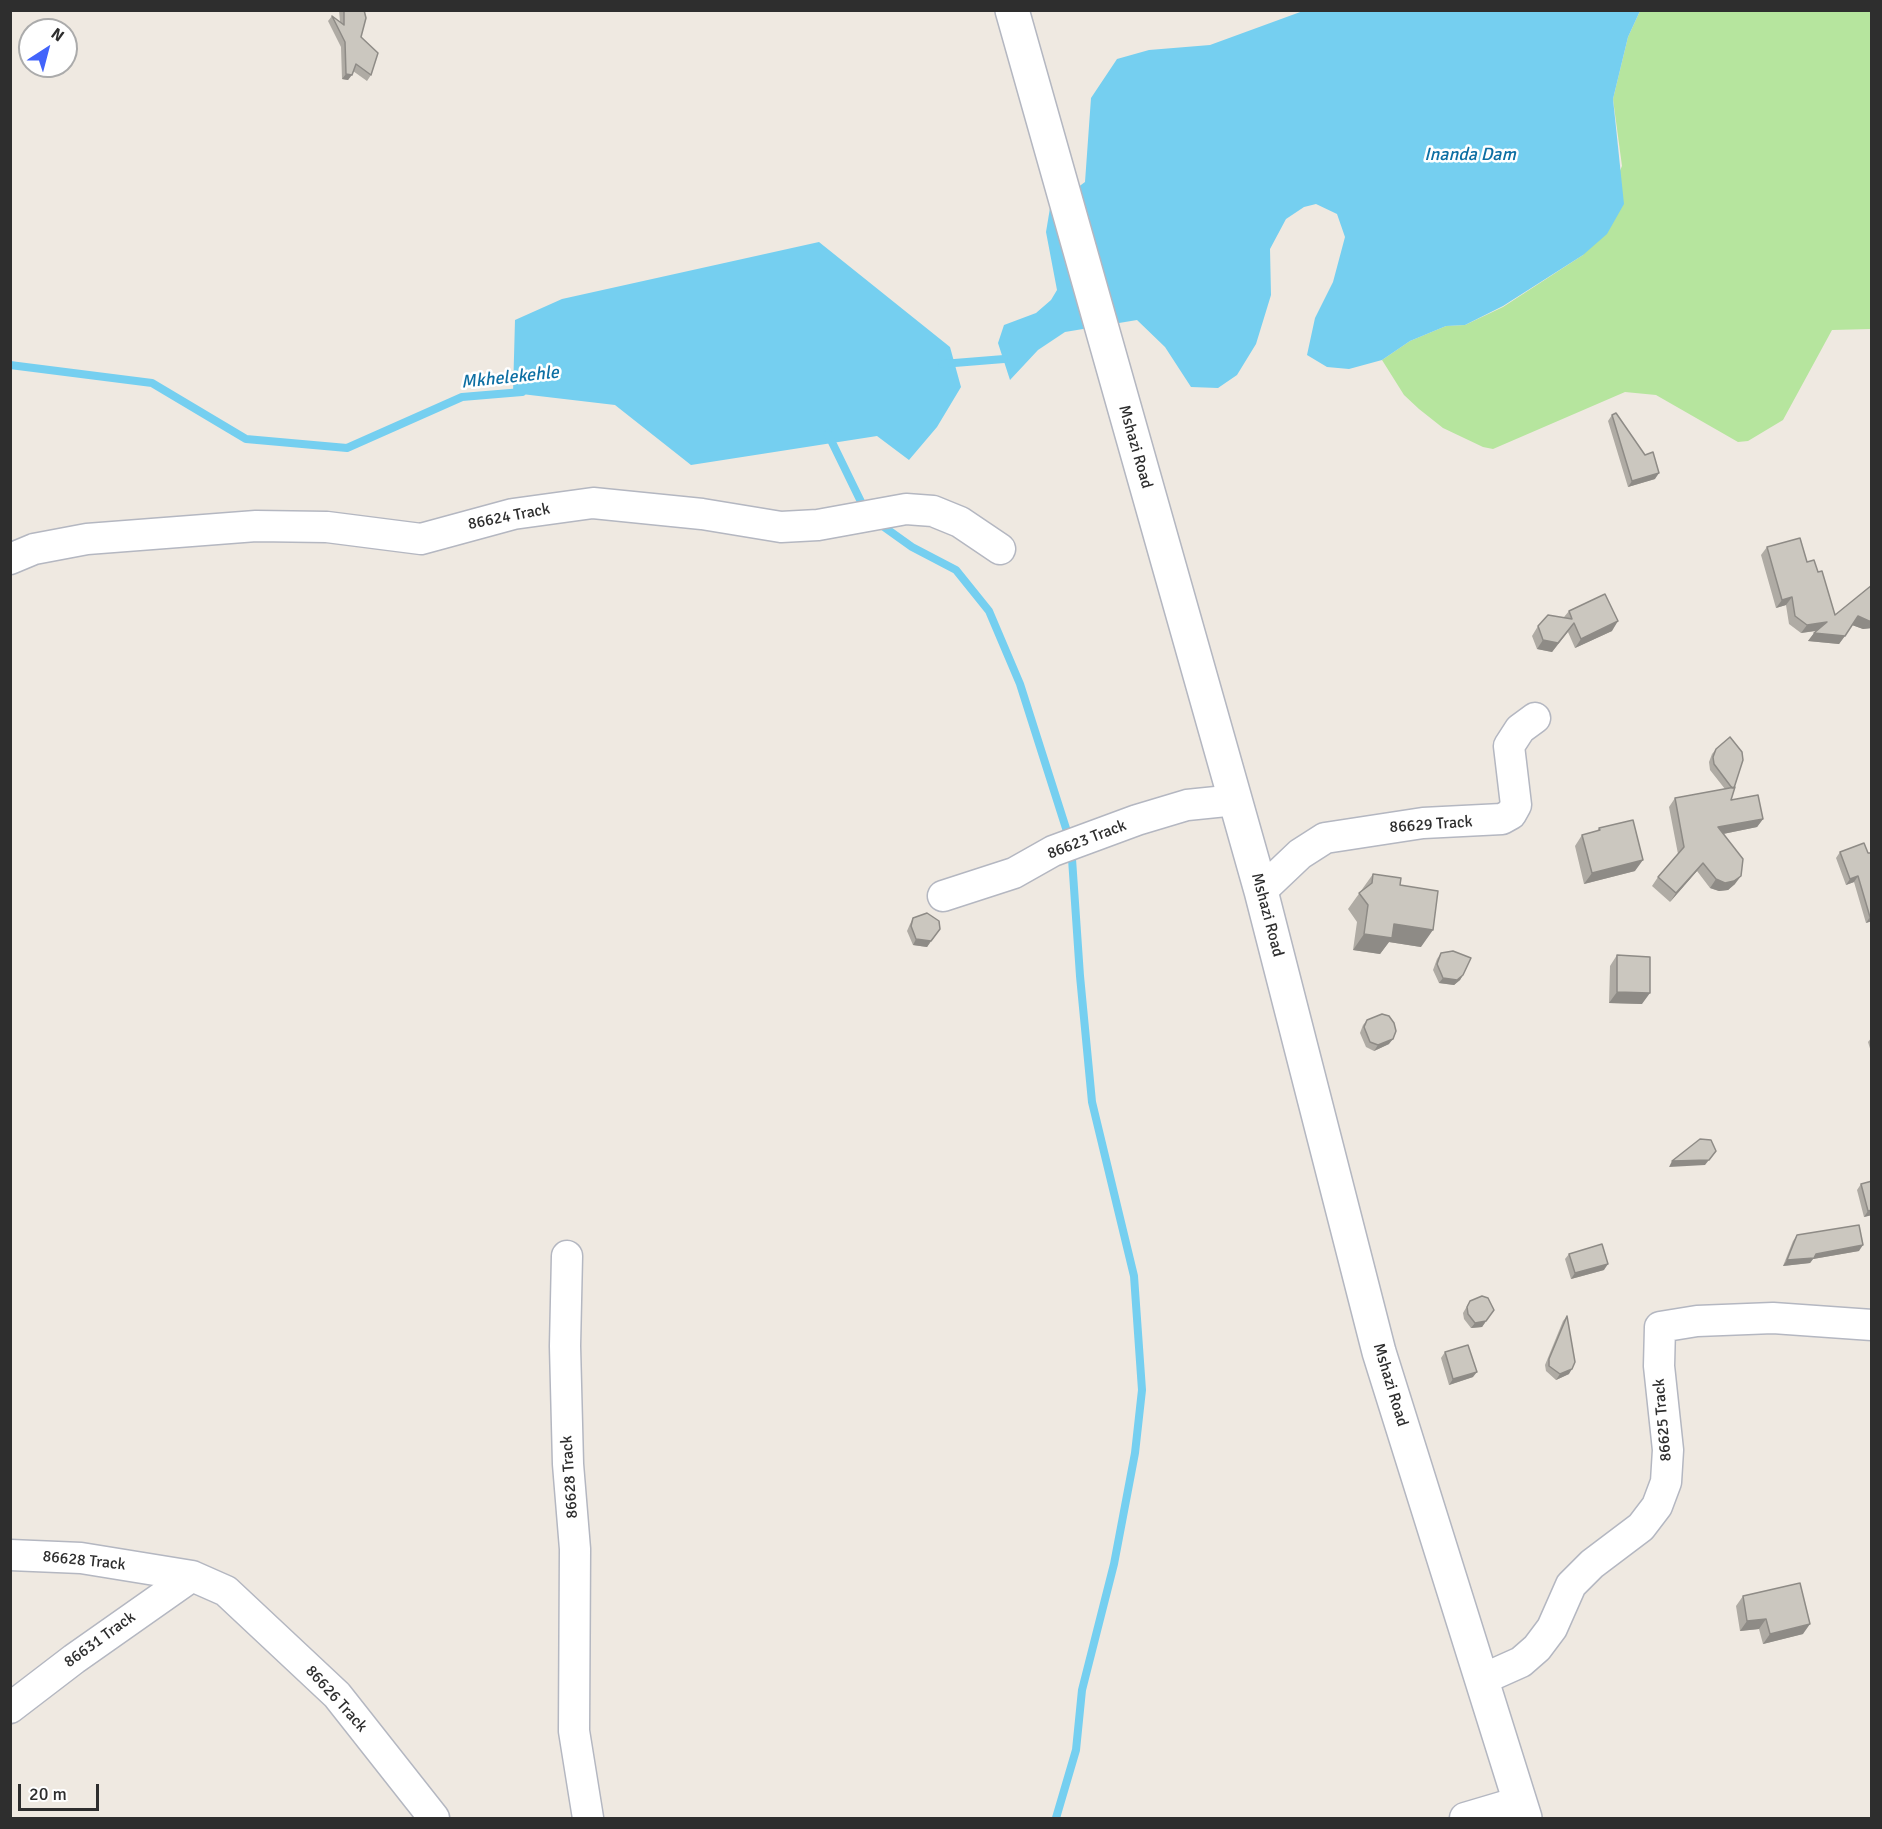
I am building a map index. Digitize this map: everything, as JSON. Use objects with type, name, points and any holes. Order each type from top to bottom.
[{"type":"street","name":"Mshazi Road","points":[[1012,10],[1261,891],[1379,1352],[1483,1679],[1522,1810]]},
{"type":"street","name":"86624 Track","points":[[10,559],[34,549],[87,539],[256,526],[327,527],[421,539],[513,514],[593,503],[702,514],[782,527],[818,525],[906,508],[933,511],[960,522],[1000,549]]},
{"type":"street","name":"86629 Track","points":[[1261,891],[1300,854],[1325,838],[1423,823],[1502,819],[1511,814],[1516,805],[1509,746],[1520,729],[1534,718]]},
{"type":"street","name":"86623 Track","points":[[942,896],[1014,873],[1053,851],[1137,820],[1187,805],[1236,800]]},
{"type":"street","name":"86628 Track","points":[[567,1256],[565,1346],[568,1464],[575,1549],[576,1742],[588,1818]]},
{"type":"street","name":"86625 Track","points":[[1483,1679],[1521,1662],[1537,1648],[1552,1628],[1571,1585],[1592,1564],[1641,1527],[1657,1506],[1666,1482],[1668,1450],[1659,1365],[1660,1327],[1697,1321],[1773,1318],[1872,1325]]},
{"type":"street","name":"86628 Track","points":[[10,1555],[81,1558],[192,1576],[226,1591]]},
{"type":"street","name":"86631 Track","points":[[10,1708],[82,1653],[192,1576]]},
{"type":"street","name":"86626 Track","points":[[226,1591],[337,1695],[434,1818]]},
{"type":"street","points":[[1465,1818],[1522,1810]]},
{"type":"green space","points":[[1640,11],[1871,11],[1871,329],[1832,330],[1783,420],[1748,441],[1738,442],[1656,395],[1625,392],[1493,449],[1483,447],[1443,428],[1419,409],[1404,395],[1382,360],[1410,341],[1446,326],[1465,325],[1503,307],[1583,255],[1622,166],[1613,99],[1628,37]]},
{"type":"water","name":"Inanda Dam","points":[[1303,11],[1640,11],[1628,37],[1613,99],[1624,204],[1607,234],[1583,255],[1503,306],[1465,325],[1446,326],[1410,341],[1382,360],[1349,369],[1327,367],[1307,355],[1315,318],[1333,282],[1345,237],[1337,214],[1316,204],[1304,207],[1286,219],[1270,249],[1271,295],[1256,344],[1237,375],[1218,388],[1191,387],[1165,347],[1137,320],[1065,332],[1038,350],[1010,380],[998,343],[1004,325],[1036,313],[1051,300],[1057,290],[1046,232],[1050,208],[1085,182],[1091,98],[1117,59],[1149,50],[1210,45]]},
{"type":"water","points":[[819,242],[950,347],[961,387],[937,427],[909,460],[877,436],[691,465],[615,405],[513,393],[515,320],[562,299]]},
{"type":"building","points":[[344,10],[364,10],[366,18],[361,37],[378,53],[371,75],[356,64],[352,75],[346,74],[345,42],[332,16],[344,25]]},
{"type":"building","points":[[1616,413],[1645,455],[1653,452],[1659,473],[1632,481],[1612,415]]},
{"type":"building","points":[[1800,538],[1807,562],[1814,560],[1818,572],[1822,571],[1835,615],[1872,585],[1872,621],[1858,616],[1845,636],[1814,633],[1827,622],[1807,625],[1795,616],[1792,597],[1782,600],[1767,547]]},
{"type":"building","points":[[1605,594],[1618,621],[1581,639],[1574,623],[1558,643],[1543,640],[1538,626],[1548,615],[1572,619],[1569,611]]},
{"type":"building","points":[[1730,737],[1742,752],[1743,760],[1734,788],[1714,764],[1713,757],[1716,749]]},
{"type":"building","points":[[1735,787],[1731,800],[1758,795],[1763,819],[1718,827],[1743,859],[1741,876],[1725,883],[1716,879],[1703,863],[1676,893],[1658,877],[1684,847],[1675,798]]},
{"type":"building","points":[[1633,820],[1643,860],[1592,873],[1582,835],[1600,830],[1599,828]]},
{"type":"building","points":[[1864,843],[1868,853],[1872,853],[1872,917],[1870,917],[1858,876],[1850,879],[1840,852]]},
{"type":"building","points":[[1373,874],[1401,878],[1400,885],[1438,891],[1433,930],[1394,924],[1392,938],[1364,934],[1368,905],[1359,893],[1372,883]]},
{"type":"building","points":[[927,913],[939,921],[940,929],[931,941],[916,939],[911,926],[913,918]]},
{"type":"building","points":[[1453,951],[1471,958],[1463,975],[1457,980],[1443,978],[1437,964],[1441,953]]},
{"type":"building","points":[[1617,955],[1650,957],[1650,993],[1617,992]]},
{"type":"building","points":[[1382,1014],[1389,1016],[1396,1031],[1393,1039],[1378,1045],[1370,1042],[1364,1027],[1367,1020]]},
{"type":"building","points":[[1700,1139],[1711,1140],[1716,1151],[1709,1160],[1672,1161]]},
{"type":"building","points":[[1872,1181],[1872,1210],[1868,1211],[1861,1184]]},
{"type":"building","points":[[1859,1225],[1863,1245],[1816,1254],[1814,1258],[1787,1260],[1797,1235]]},
{"type":"building","points":[[1602,1244],[1608,1264],[1575,1273],[1569,1254]]},
{"type":"building","points":[[1482,1296],[1488,1298],[1494,1310],[1486,1321],[1475,1323],[1468,1314],[1467,1307],[1470,1301]]},
{"type":"building","points":[[1567,1316],[1575,1362],[1572,1369],[1560,1374],[1549,1366],[1549,1359]]},
{"type":"building","points":[[1468,1345],[1477,1372],[1453,1379],[1445,1352]]},
{"type":"building","points":[[1800,1583],[1810,1624],[1770,1634],[1766,1619],[1747,1621],[1743,1596]]},
{"type":"waterway","name":"Mkhelekehle","points":[[942,364],[1004,359]]},
{"type":"waterway","name":"Mkhelekehle","points":[[10,365],[152,383],[246,439],[347,448],[462,397],[522,392]]},
{"type":"waterway","points":[[828,434],[866,512]]},
{"type":"waterway","points":[[877,522],[912,547],[956,570],[989,611],[1020,684],[1071,844],[1092,1102],[1134,1276],[1142,1390],[1135,1453],[1114,1564],[1082,1690],[1076,1750],[1056,1818]]}]
